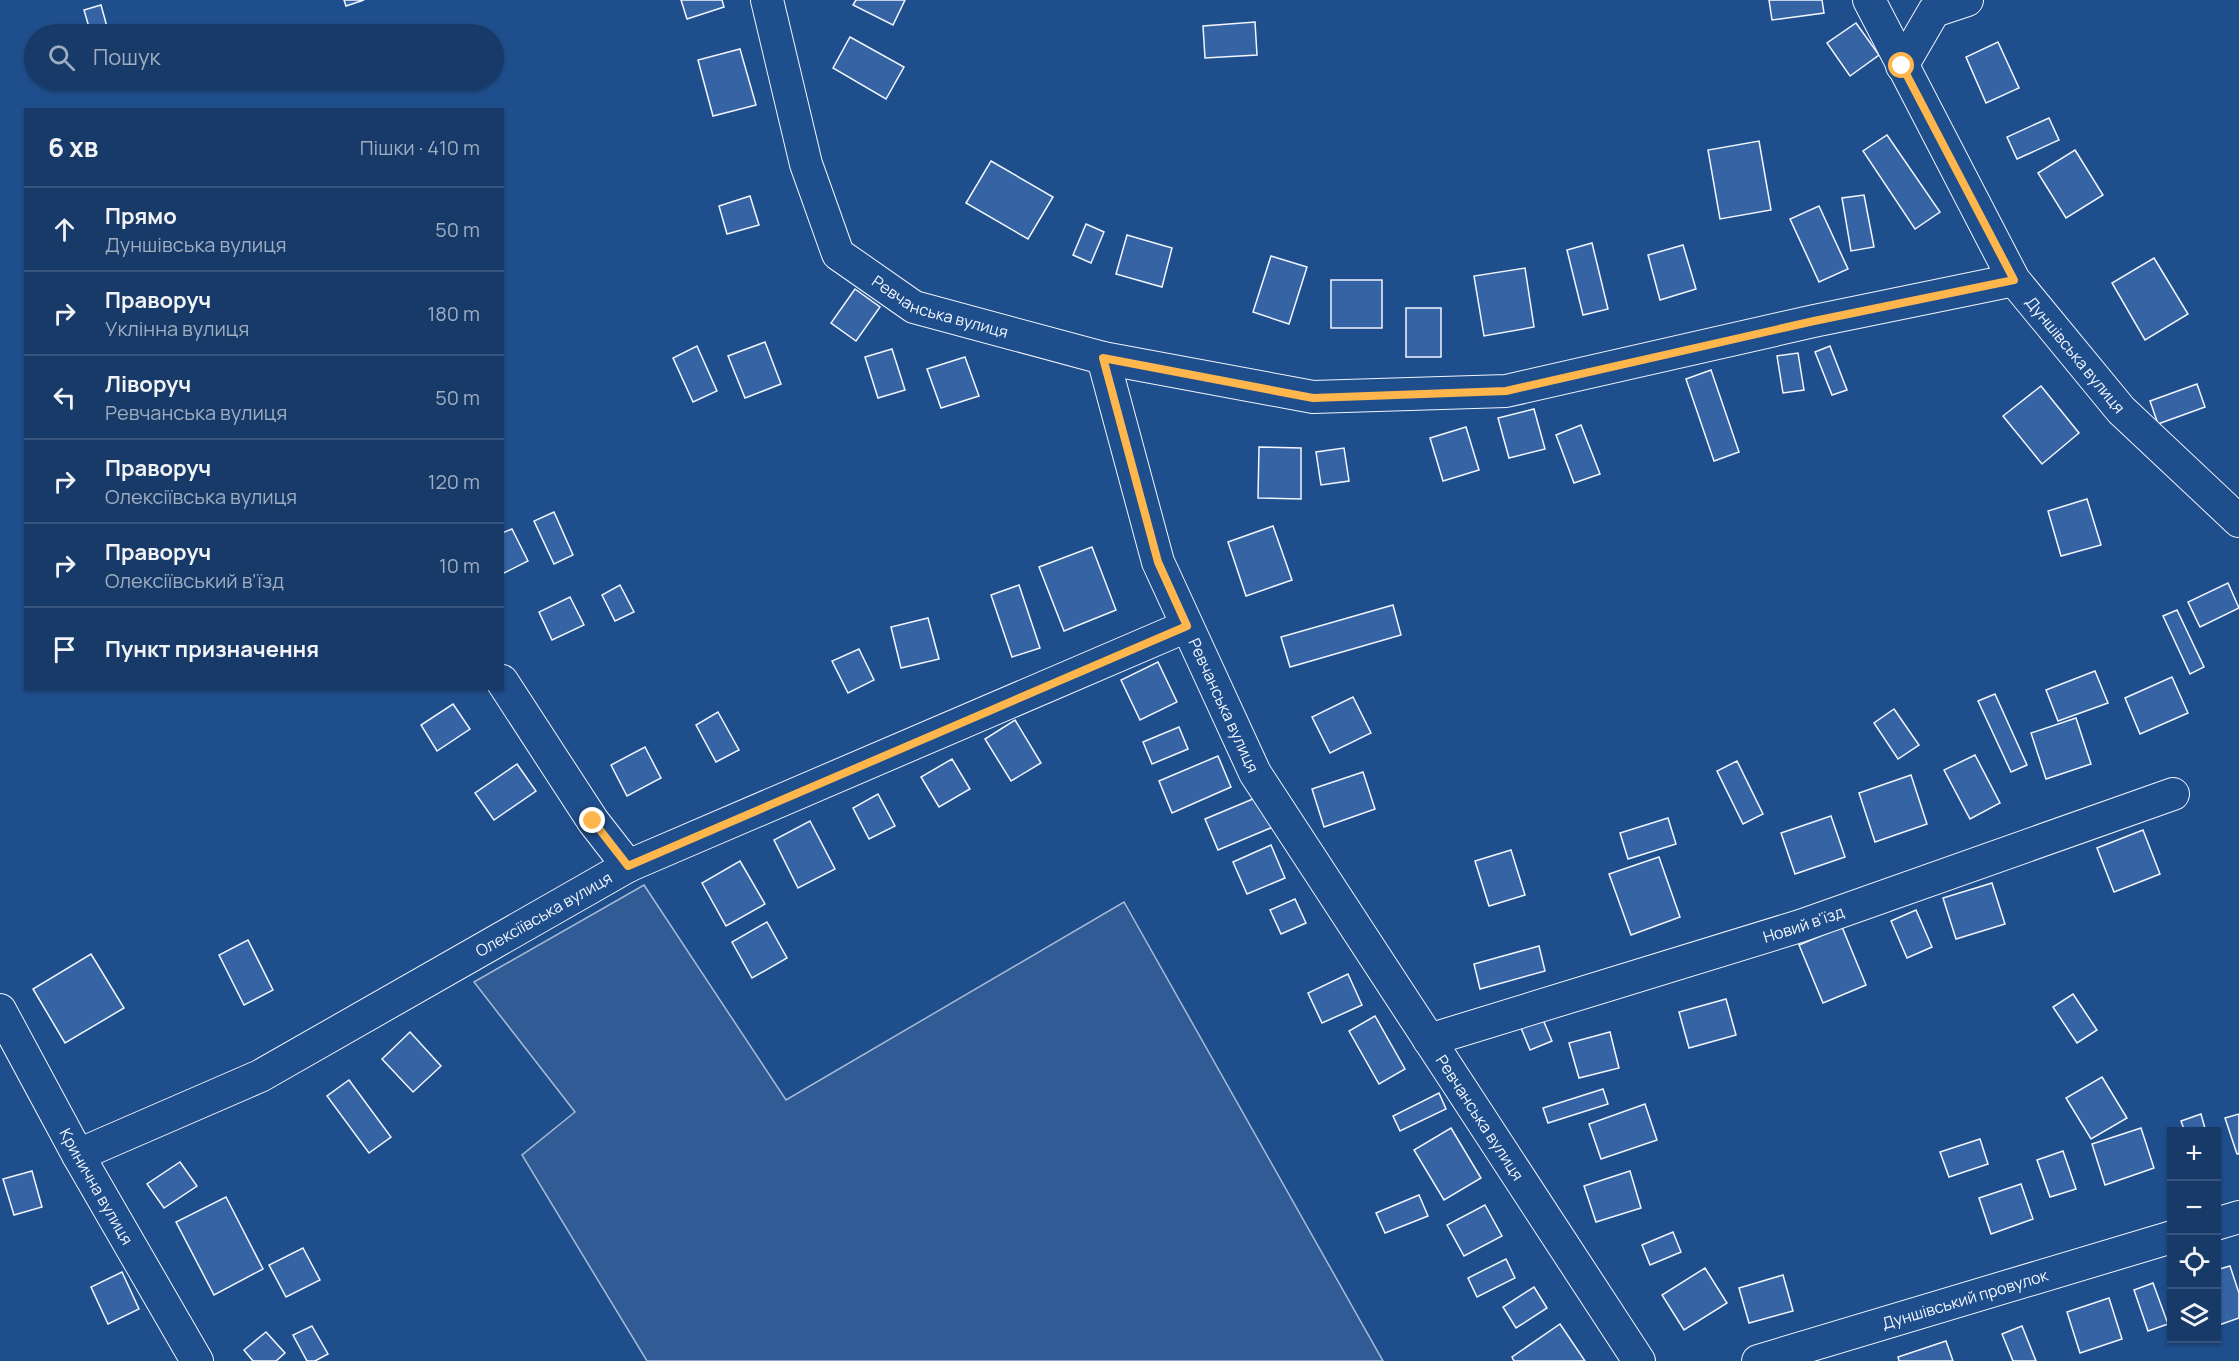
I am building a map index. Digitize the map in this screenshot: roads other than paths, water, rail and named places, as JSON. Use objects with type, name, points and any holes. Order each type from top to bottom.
[{"type":"street","name":"Ревчанська вулиця","points":[[767,0],[806,164],[838,254],[914,307],[1103,358],[1158,562],[1255,773],[1639,1361]]},
{"type":"street","name":"Дуншівська вулиця","points":[[1869,0],[2014,280],[2121,410],[2239,521]]},
{"type":"street","points":[[1902,66],[1934,11],[1967,0]]},
{"type":"street","points":[[1103,358],[1313,398],[1506,391],[1814,321],[2014,280]]},
{"type":"street","name":"Олексіївська вулиця","points":[[78,1155],[260,1076],[628,866],[1187,626]]},
{"type":"street","points":[[504,684],[593,821],[628,866]]},
{"type":"street","name":"Новий в'їзд","points":[[1429,1040],[1800,926],[2174,794]]},
{"type":"street","name":"Кринична вулиця","points":[[0,1010],[78,1155],[197,1361]]},
{"type":"street","points":[[2221,1223],[2239,1217]]},
{"type":"street","name":"Дуншівський провулок","points":[[1758,1361],[2167,1238]]}]
